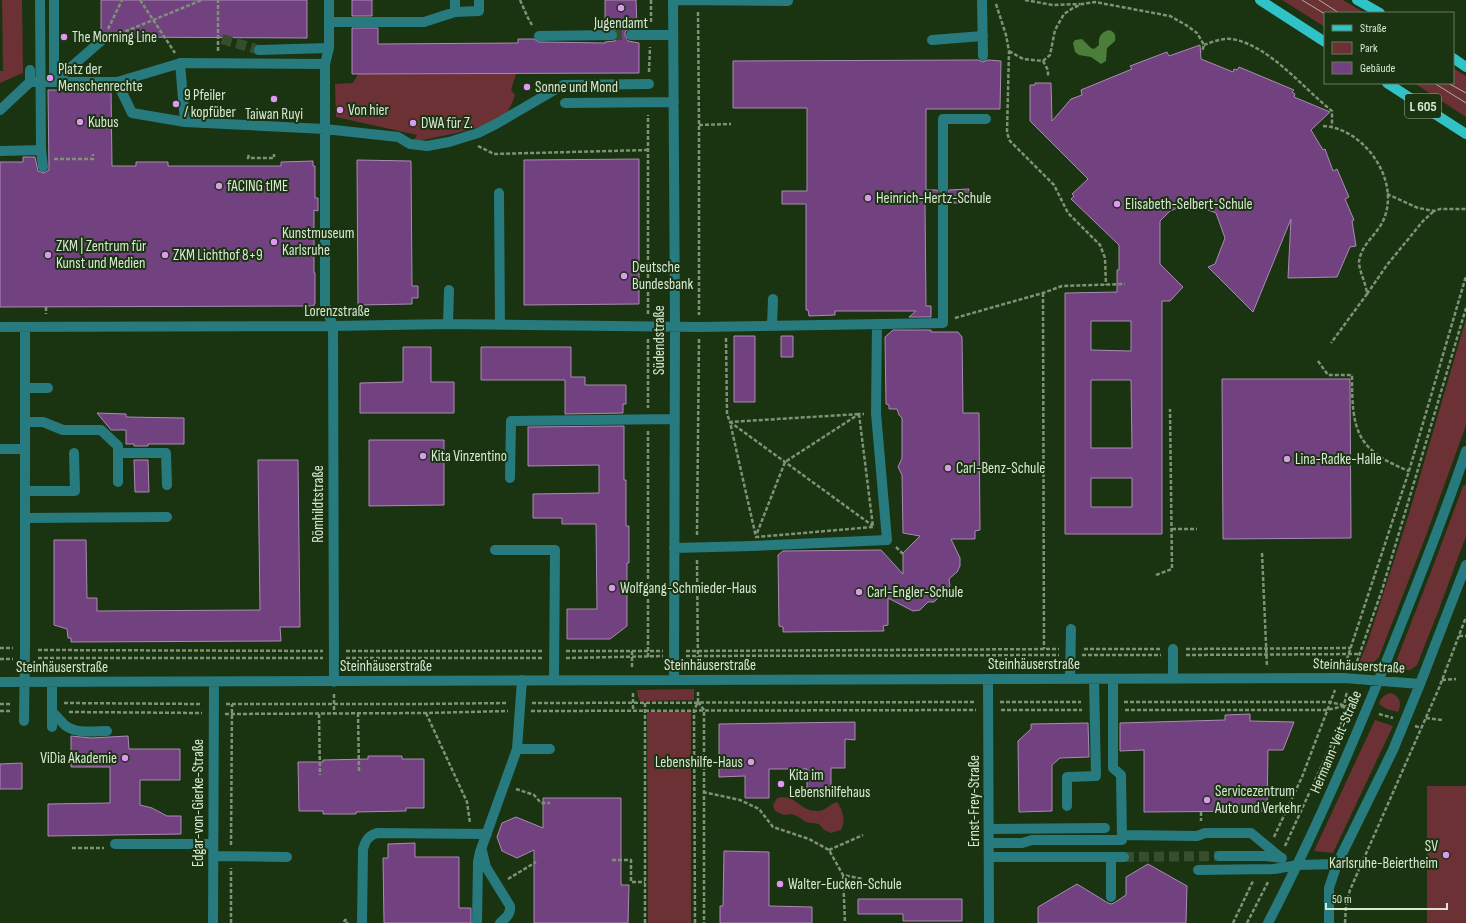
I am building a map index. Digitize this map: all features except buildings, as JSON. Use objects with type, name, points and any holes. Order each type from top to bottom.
[{"type":"main road","points":[[1260,0],[1324,41]]},
{"type":"main road","points":[[1357,0],[1378,12]]},
{"type":"main road","points":[[1454,59],[1466,66]]},
{"type":"main road","name":"L 605","points":[[1389,84],[1462,132]]},
{"type":"street","points":[[40,0],[41,150],[43,166]]},
{"type":"street","points":[[54,0],[54,82]]},
{"type":"street","points":[[329,0],[329,48],[325,64],[325,305],[333,326]]},
{"type":"street","points":[[329,22],[424,22],[455,12],[478,11],[478,0]]},
{"type":"street","points":[[673,0],[788,1]]},
{"type":"street","name":"Südendstraße","points":[[673,0],[675,327],[674,679]]},
{"type":"street","points":[[982,0],[983,56]]},
{"type":"street","points":[[455,1],[455,12]]},
{"type":"street","points":[[632,35],[674,35]]},
{"type":"street","points":[[540,36],[612,36]]},
{"type":"street","points":[[932,40],[983,36]]},
{"type":"street","points":[[54,82],[102,40]]},
{"type":"street","points":[[259,50],[329,48]]},
{"type":"street","points":[[181,63],[185,122]]},
{"type":"street","points":[[0,110],[30,82],[117,82],[181,63],[325,64]]},
{"type":"street","points":[[30,70],[30,82]]},
{"type":"street","points":[[117,82],[132,113],[185,122],[325,129],[398,137],[410,144],[427,146],[449,142],[496,124],[563,85],[649,84]]},
{"type":"street","points":[[565,103],[674,102]]},
{"type":"street","points":[[943,188],[943,119],[986,119]]},
{"type":"street","points":[[1462,132],[1466,139]]},
{"type":"street","points":[[0,151],[41,150]]},
{"type":"street","points":[[499,192],[500,325]]},
{"type":"street","points":[[943,205],[943,323]]},
{"type":"street","points":[[448,324],[449,290]]},
{"type":"street","points":[[772,326],[773,299]]},
{"type":"street","name":"Lorenzstraße","points":[[0,327],[333,326],[448,324],[675,327],[943,323]]},
{"type":"street","points":[[674,548],[754,542],[887,540],[876,413],[877,324]]},
{"type":"street","name":"Römhildtstraße","points":[[333,326],[334,682]]},
{"type":"street","points":[[24,712],[25,327]]},
{"type":"street","points":[[25,388],[48,388]]},
{"type":"street","points":[[510,478],[511,421],[674,419]]},
{"type":"street","points":[[25,422],[43,422],[63,430],[101,430],[118,446],[118,482]]},
{"type":"street","points":[[0,450],[25,449]]},
{"type":"street","name":"Hermann-Veit-Straße","points":[[1268,923],[1298,864],[1347,758],[1462,473],[1466,451]]},
{"type":"street","points":[[25,491],[75,491],[74,453]]},
{"type":"street","points":[[118,454],[166,453],[167,485]]},
{"type":"street","points":[[25,518],[167,517]]},
{"type":"street","points":[[495,550],[555,550],[554,680]]},
{"type":"street","points":[[1329,923],[1329,888],[1337,864],[1393,750],[1466,564]]},
{"type":"street","points":[[1070,629],[1070,679]]},
{"type":"street","points":[[1173,652],[1173,679]]},
{"type":"street","name":"Steinhäuserstraße","points":[[0,682],[1351,678],[1420,684]]},
{"type":"street","name":"Ernst-Frey-Straße","points":[[988,679],[989,923]]},
{"type":"street","points":[[1067,806],[1067,777],[1096,776],[1094,679]]},
{"type":"street","points":[[989,843],[1022,843],[1032,840],[1122,840],[1121,775],[1113,768],[1113,679]]},
{"type":"street","points":[[477,923],[478,862],[517,749],[522,680]]},
{"type":"street","points":[[52,682],[52,727]]},
{"type":"street","name":"Edgar-von-Gierke-Straße","points":[[213,923],[214,682]]},
{"type":"street","points":[[52,708],[64,725],[71,728],[78,730],[107,731]]},
{"type":"street","points":[[517,749],[550,749]]},
{"type":"street","points":[[989,829],[1105,828]]},
{"type":"street","points":[[362,923],[363,849],[365,841],[370,835],[377,833],[487,834]]},
{"type":"street","points":[[1122,835],[1197,836],[1205,833],[1251,833],[1280,857],[1298,864]]},
{"type":"street","points":[[115,844],[213,844]]},
{"type":"street","points":[[482,847],[482,854],[486,867],[510,906],[508,916],[500,923]]},
{"type":"street","points":[[213,856],[287,857]]},
{"type":"street","points":[[1219,856],[1280,857]]},
{"type":"street","points":[[989,857],[1124,857]]},
{"type":"street","points":[[1111,857],[1111,897]]},
{"type":"street","points":[[1198,870],[1274,869],[1298,864],[1337,864]]},
{"type":"path","points":[[102,40],[122,0]]},
{"type":"path","points":[[140,0],[181,63]]},
{"type":"path","points":[[102,40],[202,0]]},
{"type":"path","points":[[218,0],[218,63]]},
{"type":"path","points":[[520,0],[528,18],[540,36]]},
{"type":"path","points":[[995,0],[1006,34],[1009,52],[1007,133],[1010,141],[1054,184],[1068,213],[1100,245],[1105,258],[1106,285]]},
{"type":"path","points":[[1025,0],[1053,5],[1095,2],[1105,3],[1170,16],[1197,33],[1204,45],[1202,52]]},
{"type":"path","points":[[1009,52],[1023,59],[1043,61],[1050,55],[1055,30],[1064,14],[1082,4]]},
{"type":"path","points":[[1204,45],[1229,38],[1247,43],[1266,54],[1332,111],[1332,126]]},
{"type":"path","points":[[1043,61],[1048,70],[1048,77]]},
{"type":"path","points":[[699,125],[731,124]]},
{"type":"path","points":[[1323,126],[1332,126],[1349,134],[1372,153],[1381,170],[1387,194],[1386,212],[1382,223],[1365,245],[1359,262],[1366,284],[1367,294]]},
{"type":"path","points":[[463,137],[494,154],[648,150]]},
{"type":"path","points":[[61,159],[93,159],[93,154]]},
{"type":"path","points":[[248,156],[248,158],[274,158],[274,154]]},
{"type":"path","points":[[1387,194],[1418,208],[1434,211],[1445,209],[1466,209]]},
{"type":"path","points":[[1331,343],[1387,265],[1423,221],[1434,211]]},
{"type":"path","points":[[1269,848],[1302,777],[1349,654],[1409,470],[1466,276]]},
{"type":"path","points":[[943,323],[962,315],[1043,293],[1062,286],[1124,284]]},
{"type":"path","points":[[1043,293],[1044,649]]},
{"type":"path","points":[[1280,857],[1344,717],[1344,706],[1351,678],[1382,590],[1466,308]]},
{"type":"path","points":[[726,326],[727,414],[730,422],[754,542]]},
{"type":"path","points":[[1318,361],[1328,375],[1352,375],[1352,407],[1359,435],[1367,446],[1377,455],[1396,466],[1409,470]]},
{"type":"path","points":[[1156,574],[1172,569],[1170,409]]},
{"type":"path","points":[[730,422],[876,413]]},
{"type":"path","points":[[754,542],[785,462],[858,414]]},
{"type":"path","points":[[858,414],[873,527]]},
{"type":"path","points":[[730,422],[873,527],[903,554]]},
{"type":"path","points":[[754,542],[873,527]]},
{"type":"path","points":[[1172,529],[1197,529]]},
{"type":"path","points":[[1262,553],[1268,679]]},
{"type":"path","points":[[942,594],[946,598]]},
{"type":"path","points":[[1345,923],[1346,906],[1350,890],[1426,718],[1466,617]]},
{"type":"path","points":[[1459,636],[1466,636]]},
{"type":"path","points":[[632,651],[632,657]]},
{"type":"path","points":[[0,659],[1070,655],[1173,652],[1266,655],[1359,654]]},
{"type":"path","points":[[1442,680],[1456,679]]},
{"type":"path","points":[[334,682],[334,714]]},
{"type":"path","points":[[695,923],[694,710],[698,702]]},
{"type":"path","points":[[698,702],[704,710],[704,923]]},
{"type":"path","points":[[52,708],[213,708],[232,714],[334,714],[426,713],[520,707],[698,702],[1095,706]]},
{"type":"path","points":[[1113,706],[1330,702],[1367,710],[1421,728]]},
{"type":"path","points":[[633,703],[633,711]]},
{"type":"path","points":[[645,703],[645,923]]},
{"type":"path","points":[[0,704],[24,712]]},
{"type":"path","points":[[52,708],[213,708],[232,704],[335,704],[644,711],[1095,706]]},
{"type":"path","points":[[231,923],[232,704]]},
{"type":"path","points":[[1113,706],[1327,710],[1344,706]]},
{"type":"path","points":[[0,711],[24,712]]},
{"type":"path","points":[[358,713],[359,771]]},
{"type":"path","points":[[426,713],[466,802],[469,814],[470,833]]},
{"type":"path","points":[[319,714],[320,775]]},
{"type":"path","points":[[1426,718],[1442,720]]},
{"type":"path","points":[[505,785],[534,795],[541,803],[550,803]]},
{"type":"path","points":[[704,792],[740,800],[759,809],[773,827],[809,839],[829,850],[843,875],[845,923]]},
{"type":"path","points":[[829,850],[863,835]]},
{"type":"path","points":[[72,848],[112,848],[115,844]]},
{"type":"path","points":[[612,860],[631,860],[631,882],[645,882]]},
{"type":"path","points":[[497,886],[536,862]]},
{"type":"path","points":[[1233,923],[1259,869]]},
{"type":"path","points":[[1247,923],[1274,869]]},
{"type":"path","points":[[843,875],[863,879]]},
{"type":"green space","points":[[2,0],[22,0],[23,73],[0,83],[0,71],[3,71]]},
{"type":"green space","points":[[1282,0],[1343,0],[1363,12],[1324,12],[1324,26]]},
{"type":"green space","points":[[1454,69],[1466,76],[1466,117],[1416,84],[1454,84]]},
{"type":"green space","points":[[358,74],[516,74],[511,90],[515,95],[507,112],[489,123],[463,132],[413,142],[417,135],[336,117],[335,84],[353,83]]},
{"type":"green space","points":[[1466,319],[1466,425],[1427,533],[1379,657],[1369,665],[1357,668],[1368,641],[1408,517]]},
{"type":"green space","points":[[1466,484],[1466,536],[1417,665],[1410,670],[1402,670],[1397,665],[1397,659],[1463,486]]},
{"type":"green space","points":[[694,689],[694,700],[640,701],[637,690]]},
{"type":"green space","points":[[1391,693],[1398,698],[1400,703],[1398,712],[1386,709],[1379,704],[1383,697]]},
{"type":"green space","points":[[647,712],[691,712],[691,923],[648,923]]},
{"type":"green space","points":[[1375,720],[1393,726],[1333,853],[1314,851]]},
{"type":"green space","name":"SV Karlsruhe-Beiertheim","points":[[1427,786],[1466,786],[1466,923],[1427,923]]},
{"type":"green space","points":[[782,797],[792,799],[807,809],[817,811],[823,810],[837,802],[841,808],[843,816],[843,827],[841,830],[831,833],[824,830],[819,824],[806,822],[797,816],[791,814],[784,815],[775,811],[773,805],[777,798]]},
{"type":"shaded area","points":[[1109,30],[1114,33],[1115,41],[1107,48],[1106,61],[1101,64],[1091,57],[1079,55],[1075,52],[1073,43],[1075,40],[1082,39],[1094,49],[1099,45],[1101,35]]},
{"type":"tunnel","points":[[612,35],[631,35]]},
{"type":"tunnel","points":[[222,39],[259,50]]},
{"type":"tunnel","points":[[943,188],[943,205]]},
{"type":"tunnel","points":[[1124,857],[1219,856]]},
{"type":"tram line","points":[[1302,0],[1324,13]]},
{"type":"tram line","points":[[1319,0],[1337,12]]},
{"type":"tram line","points":[[1436,84],[1466,103]]},
{"type":"tram line","points":[[1450,84],[1466,93]]},
{"type":"place","name":"Jugendamt","points":[[621,8]]},
{"type":"place","name":"The Morning Line","points":[[64,37]]},
{"type":"place","name":"Platz der Menschenrechte","points":[[50,78]]},
{"type":"place","name":"Sonne und Mond","points":[[527,87]]},
{"type":"place","name":"Taiwan Ruyi","points":[[274,99]]},
{"type":"place","name":"9 Pfeiler / kopfüber","points":[[176,104]]},
{"type":"place","name":"Von hier","points":[[340,110]]},
{"type":"place","name":"Kubus","points":[[80,122]]},
{"type":"place","name":"DWA für Z.","points":[[413,123]]},
{"type":"place","name":"fACING tIME","points":[[219,186]]},
{"type":"place","name":"Heinrich-Hertz-Schule","points":[[868,198]]},
{"type":"place","name":"Elisabeth-Selbert-Schule","points":[[1117,204]]},
{"type":"place","name":"Kunstmuseum Karlsruhe","points":[[274,242]]},
{"type":"place","name":"ZKM | Zentrum für Kunst und Medien","points":[[48,255]]},
{"type":"place","name":"ZKM Lichthof 8+9","points":[[165,255]]},
{"type":"place","name":"Deutsche Bundesbank","points":[[624,276]]},
{"type":"place","name":"Kita Vinzentino","points":[[423,456]]},
{"type":"place","name":"Lina-Radke-Halle","points":[[1287,459]]},
{"type":"place","name":"Carl-Benz-Schule","points":[[948,468]]},
{"type":"place","name":"Wolfgang-Schmieder-Haus","points":[[612,588]]},
{"type":"place","name":"Carl-Engler-Schule","points":[[859,592]]},
{"type":"place","name":"ViDia Akademie","points":[[125,758]]},
{"type":"place","name":"Lebenshilfe-Haus","points":[[751,762]]},
{"type":"place","name":"Kita im Lebenshilfehaus","points":[[781,784]]},
{"type":"place","name":"Servicezentrum Auto und Verkehr","points":[[1207,800]]},
{"type":"place","name":"SV Karlsruhe-Beiertheim","points":[[1446,855]]},
{"type":"place","name":"Walter-Eucken-Schule","points":[[780,884]]}]
